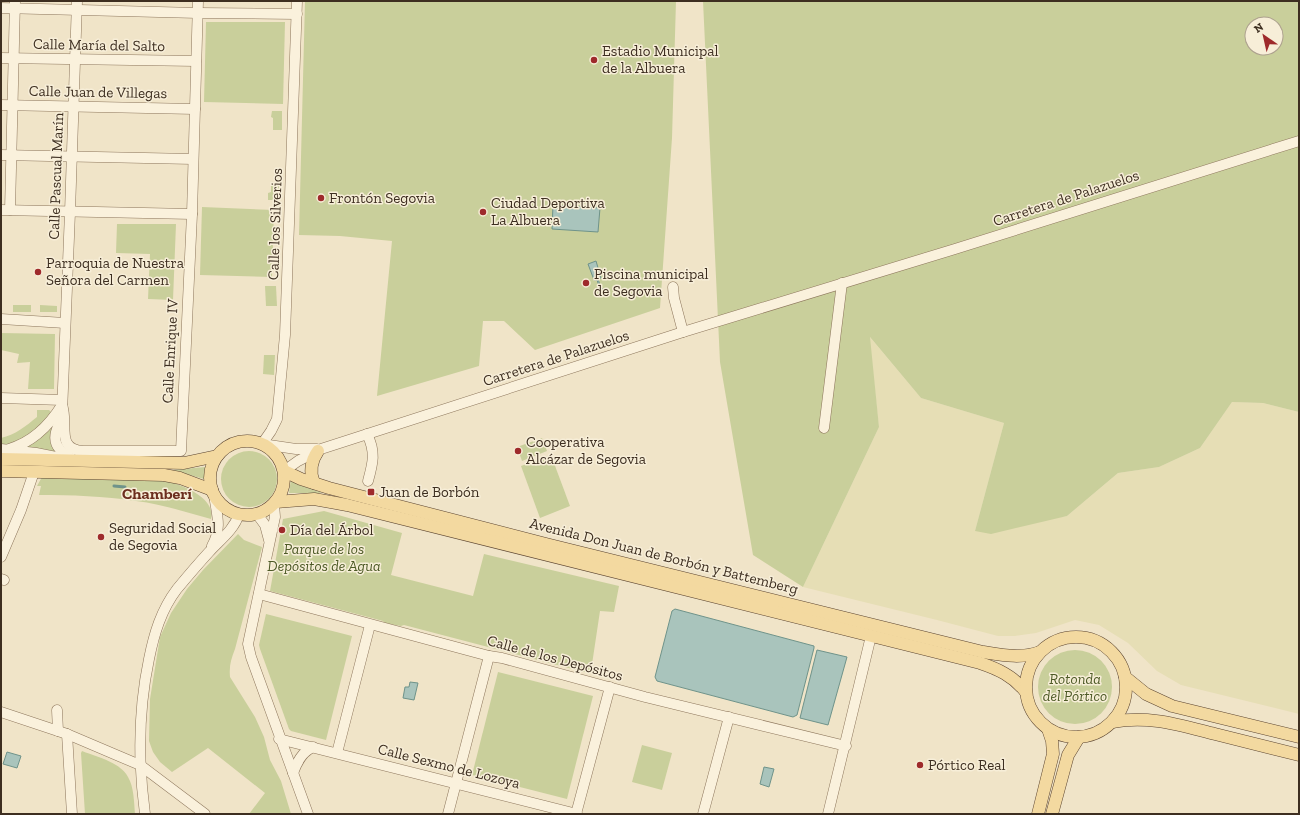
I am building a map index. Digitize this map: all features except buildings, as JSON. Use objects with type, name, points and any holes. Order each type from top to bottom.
[{"type":"main road","points":[[247,441],[262,444],[276,455],[284,471],[283,487],[275,503],[266,510],[257,514],[239,514],[224,508],[213,493],[210,479],[210,473],[214,461],[217,456],[228,446],[237,442],[247,441]]},
{"type":"main road","points":[[314,483],[311,474],[311,466],[320,450]]},
{"type":"main road","points":[[3,452],[76,461],[184,463],[217,456]]},
{"type":"main road","points":[[1,471],[164,475],[180,478],[213,493]]},
{"type":"main road","name":"Avenida Don Juan de Borbón y Battemberg","points":[[284,471],[314,483],[546,544],[983,652],[1021,656],[1040,652]]},
{"type":"main road","name":"Avenida Don Juan de Borbón y Battemberg","points":[[275,503],[314,499],[347,505],[871,636],[995,668],[1011,676],[1026,691]]},
{"type":"main road","points":[[1069,637],[1079,637],[1100,643],[1116,658],[1122,667],[1125,677],[1124,701],[1119,712],[1112,722],[1097,732],[1079,737],[1063,736],[1048,729],[1042,724],[1032,713],[1029,706],[1026,691],[1028,670],[1033,660],[1040,652],[1048,645],[1058,640],[1069,637]]},
{"type":"main road","points":[[1125,677],[1146,694],[1172,706],[1299,737]]},
{"type":"main road","points":[[1112,722],[1128,719],[1141,719],[1171,723],[1299,755]]},
{"type":"main road","points":[[1038,814],[1053,754],[1052,741],[1048,729]]},
{"type":"main road","points":[[1052,814],[1068,755],[1079,737]]},
{"type":"street","name":"Calle Enrique IV","points":[[62,403],[65,416],[66,440],[69,447],[74,450],[181,451],[192,214],[198,1]]},
{"type":"street","name":"Calle los Silverios","points":[[262,444],[277,419],[285,335],[297,1]]},
{"type":"street","points":[[1,8],[15,5],[76,6],[198,13],[297,14]]},
{"type":"street","points":[[15,5],[12,106],[6,155],[6,210],[192,214]]},
{"type":"street","name":"Calle Pascual Marín","points":[[76,6],[72,157],[62,403],[61,418],[56,435],[57,444],[62,453],[76,461]]},
{"type":"street","name":"Calle María del Salto","points":[[1,58],[196,61]]},
{"type":"street","name":"Calle Juan de Villegas","points":[[1,105],[195,109]]},
{"type":"street","name":"Carretera de Palazuelos","points":[[284,471],[320,450],[682,330],[712,323],[955,249],[1299,140]]},
{"type":"street","points":[[6,155],[193,159]]},
{"type":"street","points":[[824,428],[842,283]]},
{"type":"street","points":[[673,287],[674,298],[682,330]]},
{"type":"street","points":[[1,319],[65,323]]},
{"type":"street","points":[[1,398],[62,403],[49,424],[41,432],[24,443],[3,452]]},
{"type":"street","points":[[367,434],[374,458],[368,481]]},
{"type":"street","points":[[262,444],[296,449],[320,450]]},
{"type":"street","points":[[1,557],[21,510],[34,472]]},
{"type":"street","points":[[208,552],[218,533],[219,522],[213,493]]},
{"type":"street","points":[[275,503],[275,517],[248,644],[250,656],[308,814]]},
{"type":"street","points":[[145,814],[142,794],[139,734],[145,675],[157,627],[164,611],[176,591],[208,552],[237,522],[239,514]]},
{"type":"street","points":[[257,514],[264,525],[269,544]]},
{"type":"street","name":"Calle de los Depósitos","points":[[258,594],[489,656],[502,658],[610,687],[846,746]]},
{"type":"street","points":[[337,754],[370,625]]},
{"type":"street","points":[[828,814],[846,746],[871,636]]},
{"type":"street","points":[[448,814],[489,656]]},
{"type":"street","points":[[576,814],[610,687]]},
{"type":"street","points":[[57,710],[62,732],[72,814]]},
{"type":"street","points":[[1,712],[62,732],[140,765],[205,814]]},
{"type":"street","points":[[703,814],[729,717]]},
{"type":"street","name":"Calle Sexmo de Lozoya","points":[[280,739],[576,814]]},
{"type":"street","points":[[293,773],[299,759],[307,750],[313,747]]},
{"type":"street","points":[[142,794],[148,786],[161,781]]},
{"type":"shaded area","points":[[869,336],[921,398],[1004,423],[975,531],[1067,516],[1118,473],[1159,467],[1200,448],[1232,402],[1263,403],[1299,412],[1299,714],[1181,685],[1157,671],[1128,643],[1099,625],[1075,620],[1036,633],[1015,636],[998,636],[803,587],[879,427]]},
{"type":"green space","name":"Ciudad Deportiva La Albuera","points":[[305,1],[676,1],[672,138],[660,308],[535,350],[504,321],[483,321],[479,366],[377,396],[392,241],[340,236],[299,235]]},
{"type":"green space","points":[[703,1],[1299,1],[1299,412],[1263,403],[1232,402],[1200,448],[1159,467],[1118,473],[1067,516],[991,534],[975,531],[1004,423],[921,398],[870,337],[879,427],[803,587],[753,555],[720,362]]},
{"type":"green space","points":[[206,22],[285,22],[283,104],[204,102]]},
{"type":"green space","points":[[272,111],[282,111],[282,130],[273,130],[273,118],[271,117]]},
{"type":"green space","points":[[271,182],[279,182],[280,200],[268,200],[268,193],[271,192]]},
{"type":"green space","points":[[202,207],[274,210],[272,277],[200,275]]},
{"type":"green space","points":[[117,224],[176,224],[173,300],[148,299],[150,254],[116,253]]},
{"type":"green space","points":[[265,286],[276,286],[277,306],[266,306]]},
{"type":"green space","points":[[13,305],[31,305],[31,312],[13,312]]},
{"type":"green space","points":[[40,305],[57,306],[57,312],[40,312]]},
{"type":"green space","points":[[1,333],[55,334],[54,389],[28,389],[30,362],[17,363],[19,354],[1,350]]},
{"type":"green space","points":[[264,355],[275,355],[274,375],[263,374]]},
{"type":"green space","points":[[37,410],[49,410],[52,413],[30,434],[9,444],[1,445],[1,438],[16,432],[37,417]]},
{"type":"green space","points":[[58,420],[58,453],[21,448],[45,433]]},
{"type":"green space","points":[[542,438],[547,451],[522,461],[517,447]]},
{"type":"green space","points":[[249,451],[260,453],[269,459],[275,468],[277,479],[275,490],[269,499],[260,505],[249,507],[238,505],[229,499],[223,490],[221,479],[223,468],[229,459],[238,453]]},
{"type":"green space","points":[[551,455],[570,506],[540,518],[521,466]]},
{"type":"green space","points":[[205,467],[204,479],[172,470]]},
{"type":"green space","points":[[42,477],[168,481],[190,490],[204,499],[209,505],[211,519],[164,506],[124,499],[88,496],[39,495],[41,486],[37,486]]},
{"type":"green space","points":[[291,479],[300,485],[322,493],[289,493]]},
{"type":"green space","name":"Parque de los Depósitos de Agua","points":[[324,511],[402,533],[391,575],[473,596],[484,554],[619,586],[614,612],[600,611],[591,671],[584,672],[404,625],[401,626],[384,623],[383,621],[270,591],[283,519]]},
{"type":"green space","points":[[238,534],[244,540],[262,547],[231,659],[230,677],[255,717],[264,737],[270,760],[281,781],[291,814],[249,814],[265,793],[208,748],[172,772],[160,762],[153,752],[149,741],[150,699],[160,637],[171,613],[187,589]]},
{"type":"green space","points":[[266,614],[352,636],[326,740],[291,731],[289,729],[259,645]]},
{"type":"green space","name":"Rotonda del Pórtico","points":[[1068,650],[1082,650],[1096,656],[1106,666],[1112,680],[1110,701],[1106,708],[1096,718],[1082,724],[1068,724],[1054,718],[1044,708],[1038,694],[1038,680],[1044,666],[1054,656]]},
{"type":"green space","points":[[498,672],[593,696],[567,799],[472,775]]},
{"type":"green space","points":[[642,745],[672,753],[662,790],[632,782]]},
{"type":"green space","points":[[82,751],[120,767],[128,777],[131,785],[135,814],[85,814]]},
{"type":"water","points":[[553,205],[600,208],[598,232],[552,229]]},
{"type":"water","points":[[596,261],[601,278],[598,279],[601,288],[605,290],[603,295],[599,292],[600,289],[597,280],[594,280],[588,264]]},
{"type":"water","points":[[675,609],[814,646],[797,715],[793,717],[657,681],[655,677],[672,611]]},
{"type":"water","points":[[817,650],[847,657],[828,725],[800,718]]},
{"type":"water","points":[[410,682],[418,683],[414,700],[403,698],[405,687],[409,687]]},
{"type":"water","points":[[7,752],[21,756],[17,768],[3,764]]},
{"type":"water","points":[[764,767],[774,769],[769,787],[760,784]]},
{"type":"waterway","points":[[114,486],[125,487]]},
{"type":"place","name":"Estadio Municipal de la Albuera","points":[[594,60]]},
{"type":"place","name":"Frontón Segovia","points":[[321,198]]},
{"type":"place","name":"Ciudad Deportiva La Albuera","points":[[483,212]]},
{"type":"place","name":"Parroquia de Nuestra Señora del Carmen","points":[[38,272]]},
{"type":"place","name":"Piscina municipal de Segovia","points":[[586,283]]},
{"type":"place","name":"Cooperativa Alcázar de Segovia","points":[[518,451]]},
{"type":"place","name":"Juan de Borbón","points":[[371,492]]},
{"type":"place","name":"Día del Árbol","points":[[282,530]]},
{"type":"place","name":"Seguridad Social de Segovia","points":[[101,537]]},
{"type":"place","name":"Pórtico Real","points":[[920,765]]},
{"type":"district","name":"Chamberí","points":[[157,493]]}]
